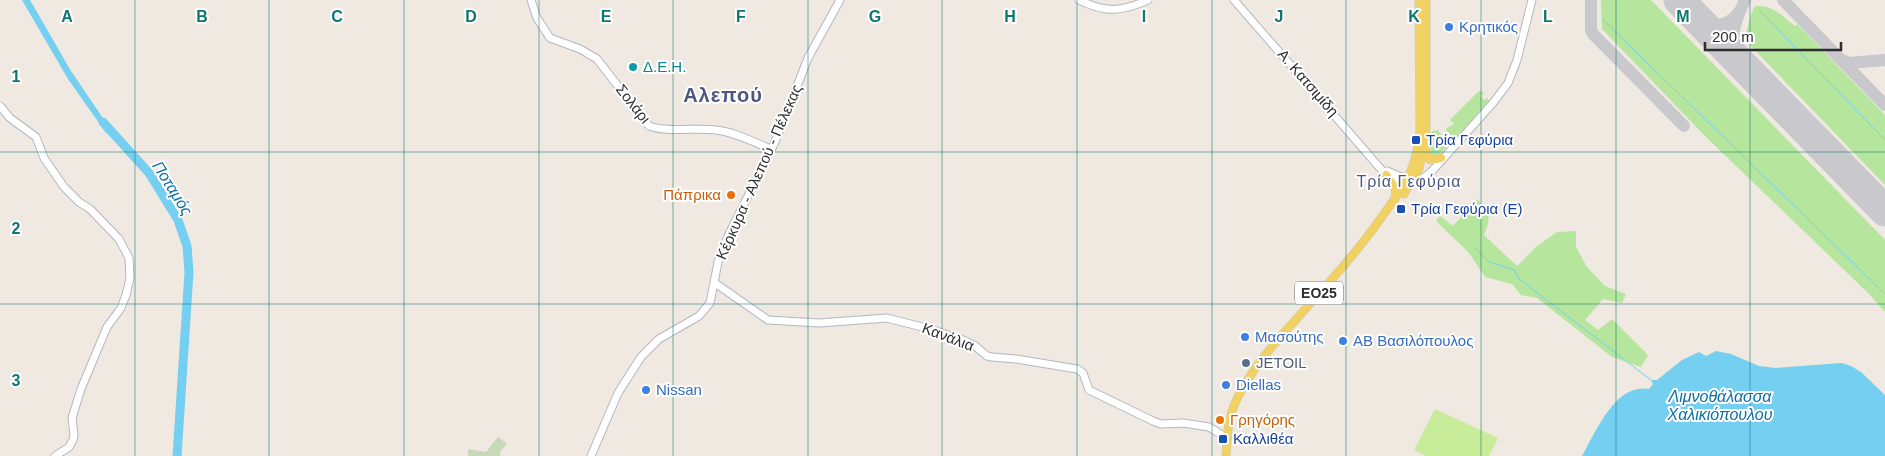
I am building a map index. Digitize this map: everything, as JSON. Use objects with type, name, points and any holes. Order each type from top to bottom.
[{"type":"main road","name":"Σολάρι","points":[[531,0],[535,14],[550,38],[580,49],[597,59],[649,126],[717,130],[732,133],[771,149]]},
{"type":"main road","name":"Κέρκυρα - Αλεπού - Πέλεκας","points":[[591,456],[618,393],[638,361],[659,339],[703,313],[710,303],[718,262],[727,238],[771,149],[808,58],[840,0]]},
{"type":"main road","points":[[1079,0],[1098,8],[1111,10],[1130,8],[1148,0]]},
{"type":"main road","name":"Α. Κατσιμίδη","points":[[1234,0],[1386,175],[1408,179]]},
{"type":"main road","name":"ΕΟ25","points":[[1226,456],[1229,421],[1235,404],[1260,363],[1276,341],[1390,212],[1408,179],[1418,149],[1420,129],[1419,0]]},
{"type":"main road","name":"ΕΟ25","points":[[1373,230],[1421,163],[1428,115],[1426,0]]},
{"type":"main road","points":[[1408,179],[1424,173],[1444,156],[1493,103],[1508,83],[1517,60],[1532,0]]},
{"type":"main road","points":[[0,106],[10,118],[36,137],[44,158],[64,186],[119,239],[129,258],[131,269],[129,287],[121,308],[107,327],[72,418],[73,440],[68,447],[55,456]]},
{"type":"main road","points":[[1425,144],[1429,160],[1433,161],[1444,156]]},
{"type":"main road","name":"Α. Κατσιμίδη","points":[[1380,167],[1392,174],[1408,179]]},
{"type":"main road","points":[[1386,175],[1396,189],[1394,201]]},
{"type":"main road","name":"Κανάλια","points":[[715,283],[768,320],[819,323],[887,318],[930,328],[974,345],[992,358],[1021,360],[1077,369],[1083,373],[1089,390],[1153,421],[1161,424],[1183,423],[1209,427],[1227,438]]},
{"type":"green space","points":[[1601,0],[1651,0],[1885,240],[1885,312],[1868,293],[1706,137],[1602,29]]},
{"type":"green space","points":[[1756,6],[1772,9],[1795,26],[1797,24],[1885,115],[1885,185],[1744,39],[1753,9]]},
{"type":"green space","points":[[1479,91],[1482,91],[1484,94],[1481,96],[1484,100],[1487,98],[1489,100],[1462,133],[1451,141],[1450,134],[1445,129],[1454,124],[1450,120]]},
{"type":"green space","points":[[1438,130],[1449,145],[1438,155],[1431,158],[1432,131]]},
{"type":"green space","points":[[1477,199],[1489,212],[1488,224],[1484,235],[1517,266],[1536,247],[1557,232],[1576,231],[1576,247],[1587,267],[1605,286],[1626,294],[1622,303],[1603,299],[1585,320],[1598,330],[1612,319],[1648,355],[1641,367],[1612,357],[1537,298],[1521,295],[1512,284],[1485,277],[1469,253],[1436,221],[1440,216],[1453,226]]},
{"type":"green space","points":[[1435,409],[1498,438],[1489,456],[1426,456],[1414,450]]},
{"type":"green space","points":[[498,437],[507,444],[500,452],[500,456],[468,456],[468,449],[486,452]]},
{"type":"water","points":[[22,0],[30,0],[71,71],[109,127],[110,132],[106,133],[68,79]]},
{"type":"water","name":"Λιμνοθάλασσα Χαλικιόπουλου","points":[[1716,351],[1731,354],[1759,366],[1776,368],[1842,363],[1861,372],[1885,395],[1885,456],[1582,456],[1600,423],[1617,401],[1637,389],[1649,389],[1653,384],[1651,380],[1657,380],[1682,360],[1699,352],[1706,356]]},
{"type":"waterway","points":[[1759,10],[1885,140]]},
{"type":"waterway","points":[[1603,20],[1885,294]]},
{"type":"waterway","name":"Ποταμός","points":[[103,122],[149,173],[178,220],[187,246],[189,272],[177,456]]},
{"type":"waterway","points":[[1476,249],[1489,262],[1514,270],[1519,279],[1651,380]]},
{"type":"taxiway","points":[[1591,0],[1591,30],[1593,34],[1684,126]]},
{"type":"taxiway","points":[[1738,60],[1733,45],[1733,38],[1736,22],[1745,0]]},
{"type":"taxiway","points":[[1783,0],[1885,105]]},
{"type":"taxiway","points":[[1696,17],[1713,25],[1719,25],[1730,21],[1739,12]]},
{"type":"taxiway","points":[[1842,60],[1850,63],[1885,60]]},
{"type":"runway","points":[[1679,0],[1885,211]]},
{"type":"place","name":"Κρητικός","points":[[1449,27]]},
{"type":"place","name":"Δ.Ε.Η.","points":[[633,67]]},
{"type":"place","name":"Τρία Γεφύρια","points":[[1416,140]]},
{"type":"place","name":"Πάπρικα","points":[[731,195]]},
{"type":"place","name":"Τρία Γεφύρια (E)","points":[[1401,209]]},
{"type":"place","name":"Μασούτης","points":[[1245,337]]},
{"type":"place","name":"ΑΒ Βασιλόπουλος","points":[[1343,341]]},
{"type":"place","name":"JETOIL","points":[[1246,363]]},
{"type":"place","name":"Diellas","points":[[1226,385]]},
{"type":"place","name":"Nissan","points":[[646,390]]},
{"type":"place","name":"Γρηγόρης","points":[[1220,420]]},
{"type":"place","name":"Καλλιθέα","points":[[1223,439]]},
{"type":"district","name":"Αλεπού","points":[[723,95]]},
{"type":"district","name":"Τρία Γεφύρια","points":[[1409,181]]}]
